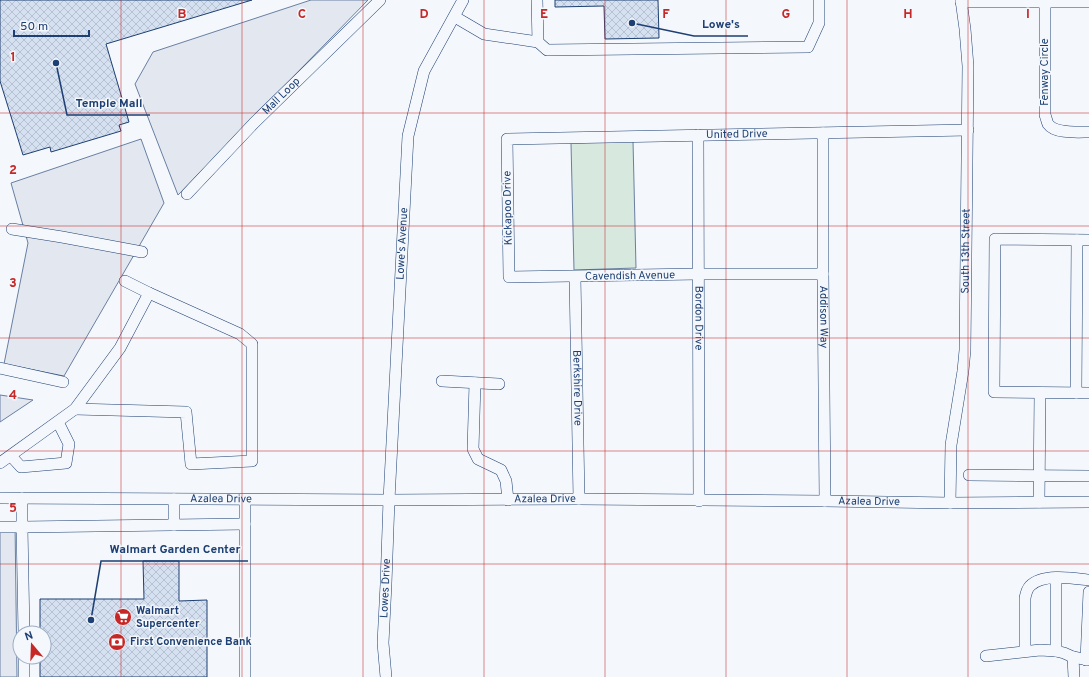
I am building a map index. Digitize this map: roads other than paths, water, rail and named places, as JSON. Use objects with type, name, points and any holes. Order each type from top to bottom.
[{"type":"street","name":"Mall Loop","points":[[187,194],[254,123],[380,0]]},
{"type":"street","name":"Lowe's Avenue","points":[[389,500],[408,136],[424,71],[463,0]]},
{"type":"street","points":[[537,0],[538,42]]},
{"type":"street","points":[[455,17],[484,34],[538,42],[547,50],[808,47],[819,23],[819,0]]},
{"type":"street","points":[[961,1],[1089,2]]},
{"type":"street","name":"South 13th Street","points":[[950,502],[952,445],[965,350],[968,66],[961,1]]},
{"type":"street","name":"Fenway Circle","points":[[1045,1],[1045,115],[1048,124],[1054,129],[1068,132],[1089,132]]},
{"type":"street","name":"United Drive","points":[[507,139],[968,130]]},
{"type":"street","name":"Addison Way","points":[[823,134],[822,274],[825,501]]},
{"type":"street","name":"Bordon Drive","points":[[698,135],[699,501]]},
{"type":"street","name":"Kickapoo Drive","points":[[507,139],[509,277]]},
{"type":"street","points":[[12,229],[142,252]]},
{"type":"street","points":[[1089,240],[994,239],[994,392],[1089,393]]},
{"type":"street","points":[[1076,393],[1077,240]]},
{"type":"street","name":"Cavendish Avenue","points":[[509,277],[822,274]]},
{"type":"street","name":"Berkshire Drive","points":[[575,277],[579,499]]},
{"type":"street","points":[[75,409],[186,412],[191,464],[252,461],[252,344],[240,334],[125,281]]},
{"type":"street","points":[[0,464],[75,409],[120,348],[149,293]]},
{"type":"street","points":[[0,368],[63,382]]},
{"type":"street","points":[[442,381],[499,384]]},
{"type":"street","points":[[475,383],[473,449],[478,459],[501,470],[506,481],[508,500]]},
{"type":"street","points":[[1039,502],[1040,393]]},
{"type":"street","points":[[11,456],[21,467],[66,463],[69,444],[58,422]]},
{"type":"street","points":[[969,475],[1089,476]]},
{"type":"street","name":"Azalea Drive","points":[[0,498],[1089,502]]},
{"type":"street","points":[[22,498],[24,625]]},
{"type":"street","points":[[174,499],[174,525]]},
{"type":"street","points":[[245,500],[245,677]]},
{"type":"street","name":"Lowes Drive","points":[[386,677],[383,643],[389,500]]},
{"type":"street","points":[[0,527],[245,524]]},
{"type":"street","points":[[1056,578],[1056,651]]},
{"type":"street","points":[[1025,651],[1025,598],[1030,586],[1043,579],[1072,578],[1089,580]]},
{"type":"street","points":[[986,656],[1040,650],[1056,651],[1072,657],[1087,660],[1089,592]]},
{"type":"street","points":[[1072,657],[1074,677]]},
{"type":"street","points":[[24,665],[24,677]]},
{"type":"place","name":"Lowe's","points":[[632,23]]},
{"type":"place","name":"Temple Mall","points":[[56,63]]},
{"type":"place","name":"Walmart Supercenter","points":[[123,617]]},
{"type":"place","name":"Walmart Garden Center","points":[[91,620]]},
{"type":"place","name":"First Convenience Bank","points":[[117,642]]}]
